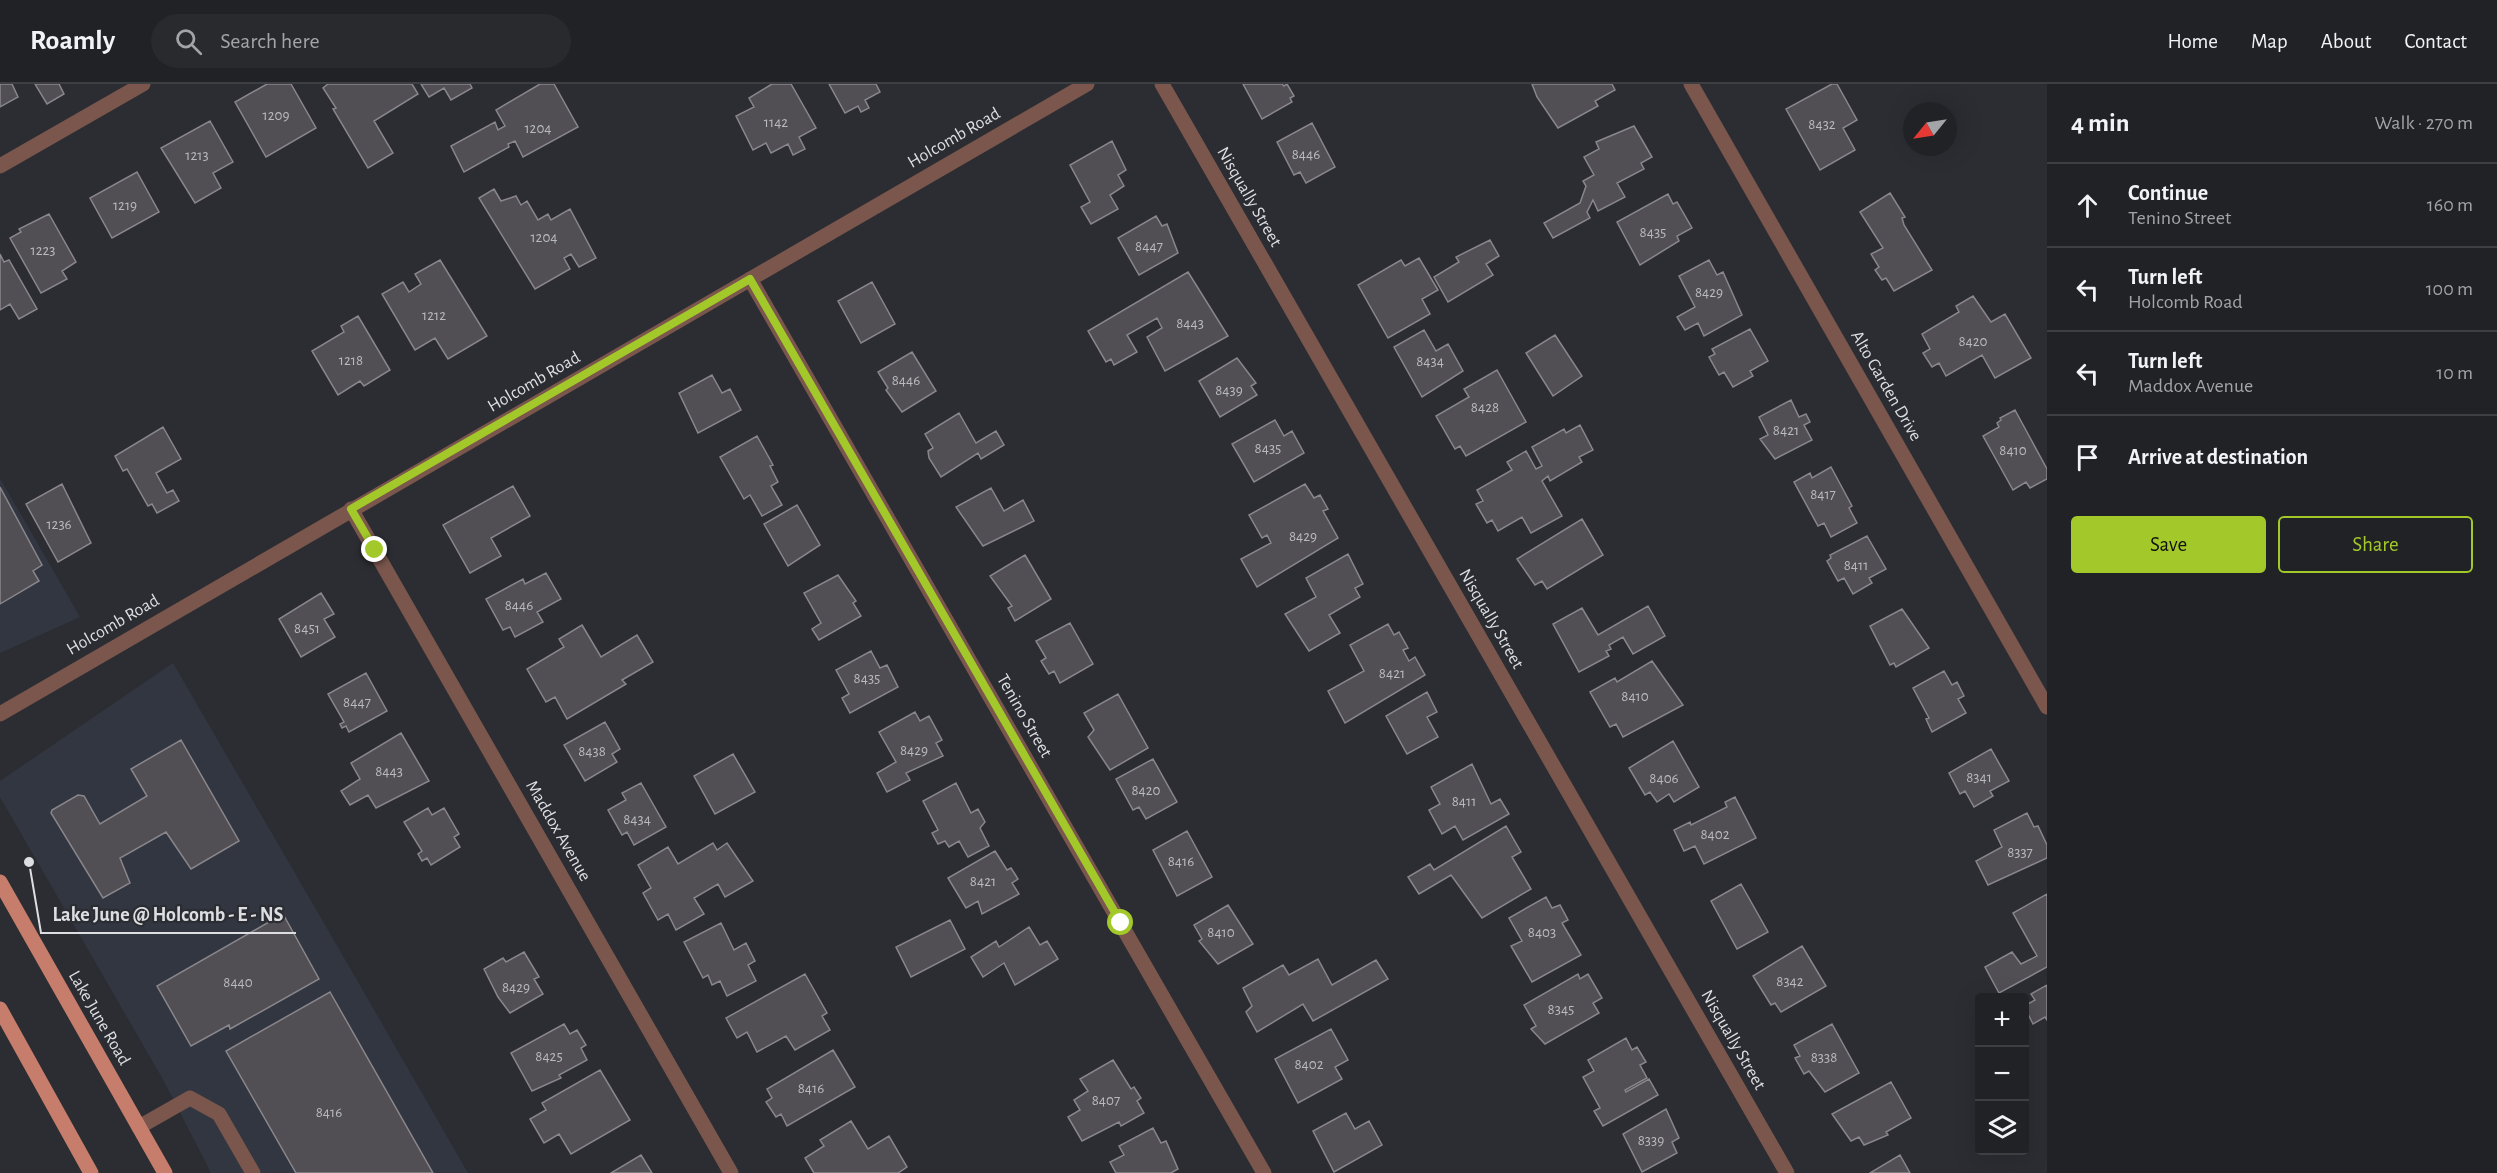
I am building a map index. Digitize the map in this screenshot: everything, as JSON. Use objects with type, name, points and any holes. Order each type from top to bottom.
[{"type":"main road","name":"Lake June Road","points":[[0,882],[165,1173]]},
{"type":"main road","points":[[0,1009],[91,1173]]},
{"type":"street","points":[[0,166],[143,84]]},
{"type":"street","name":"Holcomb Road","points":[[0,714],[1087,84]]},
{"type":"street","name":"Nisqually Street","points":[[1162,84],[1787,1173]]},
{"type":"street","name":"Alto Garden Drive","points":[[1691,84],[2047,707]]},
{"type":"street","name":"Tenino Street","points":[[750,279],[1264,1173]]},
{"type":"street","name":"Maddox Avenue","points":[[351,509],[731,1173]]},
{"type":"street","points":[[139,1127],[190,1098],[219,1114],[253,1173]]},
{"type":"shaded area","points":[[0,481],[80,617],[0,653]]},
{"type":"shaded area","points":[[173,663],[468,1173],[211,1173],[165,1083],[0,797],[0,781]]},
{"type":"building","points":[[0,84],[12,84],[18,97],[0,107]]},
{"type":"building","points":[[35,84],[59,84],[64,94],[47,104]]},
{"type":"building","points":[[267,84],[291,84],[316,128],[266,157],[235,102]]},
{"type":"building","points":[[328,84],[412,84],[418,94],[374,121],[393,153],[368,168],[323,88]]},
{"type":"building","points":[[421,84],[470,84],[472,88],[451,100],[444,88],[429,97]]},
{"type":"building","points":[[540,84],[554,84],[578,127],[523,157],[515,141],[508,144],[509,147],[464,172],[451,146],[495,122],[498,130],[505,126],[496,110]]},
{"type":"building","points":[[772,84],[791,84],[816,128],[799,137],[805,149],[793,155],[788,144],[771,153],[766,143],[753,150],[736,116],[754,107],[749,98]]},
{"type":"building","points":[[829,84],[876,84],[880,92],[865,100],[869,108],[861,112],[858,106],[845,113]]},
{"type":"building","points":[[1243,84],[1282,84],[1284,86],[1287,84],[1294,96],[1290,98],[1292,102],[1262,119]]},
{"type":"building","points":[[1532,84],[1612,84],[1615,90],[1595,101],[1598,106],[1558,128],[1537,97]]},
{"type":"building","points":[[1832,84],[1837,84],[1857,120],[1843,128],[1855,150],[1820,170],[1786,109]]},
{"type":"building","points":[[210,121],[233,162],[213,173],[221,188],[195,203],[161,148]]},
{"type":"building","points":[[1312,123],[1335,167],[1306,183],[1300,172],[1294,175],[1277,142]]},
{"type":"building","points":[[1634,126],[1652,157],[1641,163],[1644,169],[1617,183],[1625,197],[1598,211],[1593,200],[1587,212],[1590,218],[1553,238],[1544,223],[1580,203],[1586,186],[1583,181],[1594,175],[1584,157],[1599,149],[1596,142]]},
{"type":"building","points":[[1112,141],[1126,170],[1118,175],[1124,186],[1110,195],[1118,209],[1091,224],[1081,207],[1090,202],[1070,165]]},
{"type":"building","points":[[137,172],[159,212],[112,238],[90,198]]},
{"type":"building","points":[[494,189],[501,201],[516,196],[521,205],[527,201],[538,220],[548,214],[551,220],[570,209],[596,258],[579,267],[571,254],[564,258],[570,269],[535,289],[479,198]]},
{"type":"building","points":[[1890,193],[1905,217],[1902,218],[1904,225],[1932,270],[1894,291],[1886,278],[1882,280],[1875,270],[1879,267],[1871,254],[1883,248],[1860,212]]},
{"type":"building","points":[[1668,194],[1673,204],[1677,202],[1692,228],[1677,236],[1679,241],[1640,265],[1617,222]]},
{"type":"building","points":[[49,214],[76,262],[62,271],[67,279],[41,293],[10,238],[21,232],[19,229]]},
{"type":"building","points":[[1156,216],[1162,226],[1167,224],[1178,253],[1139,275],[1118,238]]},
{"type":"building","points":[[1490,240],[1499,256],[1486,264],[1493,275],[1448,302],[1434,277],[1459,262],[1456,257]]},
{"type":"building","points":[[0,254],[4,262],[9,260],[37,309],[19,319],[10,304],[0,310]]},
{"type":"building","points":[[1419,258],[1438,290],[1422,299],[1430,314],[1388,338],[1358,285],[1401,260],[1405,266]]},
{"type":"building","points":[[440,260],[487,336],[448,359],[435,338],[415,350],[382,294],[403,282],[409,292],[421,284],[415,274]]},
{"type":"building","points":[[1709,260],[1717,275],[1723,272],[1742,315],[1704,336],[1698,323],[1685,330],[1677,317],[1695,307],[1679,276]]},
{"type":"building","points":[[1188,272],[1228,336],[1165,371],[1147,337],[1162,328],[1157,318],[1127,335],[1137,352],[1114,365],[1111,359],[1106,362],[1088,331]]},
{"type":"building","points":[[872,282],[895,324],[861,343],[838,301]]},
{"type":"building","points":[[1973,296],[1991,322],[2005,314],[2031,358],[1995,378],[1982,355],[1946,376],[1939,363],[1932,367],[1923,353],[1930,349],[1922,334],[1959,312],[1956,306]]},
{"type":"building","points":[[358,316],[390,370],[364,386],[360,381],[338,395],[312,351],[344,332],[341,326]]},
{"type":"building","points":[[1750,329],[1768,361],[1750,371],[1753,376],[1733,387],[1724,372],[1719,375],[1709,357],[1715,354],[1712,349]]},
{"type":"building","points":[[1424,330],[1436,351],[1448,344],[1463,371],[1422,397],[1394,347]]},
{"type":"building","points":[[1555,335],[1582,376],[1553,396],[1526,353]]},
{"type":"building","points":[[912,352],[936,391],[902,412],[886,390],[888,388],[878,372]]},
{"type":"building","points":[[1237,358],[1256,383],[1251,386],[1257,395],[1220,417],[1199,381]]},
{"type":"building","points":[[1497,370],[1526,422],[1466,456],[1460,446],[1455,449],[1436,416],[1469,397],[1464,389]]},
{"type":"building","points":[[712,375],[722,393],[730,389],[741,410],[698,433],[679,393]]},
{"type":"building","points":[[1791,400],[1799,417],[1806,414],[1810,422],[1804,425],[1812,440],[1775,459],[1760,439],[1768,435],[1759,417]]},
{"type":"building","points":[[2015,410],[2047,469],[2047,479],[2030,488],[2026,482],[2013,490],[1983,436],[1999,427],[1997,423],[2001,420],[2000,418]]},
{"type":"building","points":[[959,413],[976,443],[996,431],[1004,445],[981,459],[978,453],[941,477],[929,458],[928,451],[933,448],[925,434]]},
{"type":"building","points":[[1275,420],[1284,436],[1292,431],[1304,453],[1254,482],[1232,444]]},
{"type":"building","points":[[1580,425],[1593,450],[1579,457],[1582,462],[1550,481],[1548,476],[1542,481],[1562,516],[1531,533],[1522,517],[1498,531],[1492,520],[1487,523],[1476,504],[1483,501],[1477,490],[1512,470],[1507,462],[1526,451],[1536,469],[1542,466],[1532,447],[1564,429],[1566,433]]},
{"type":"building","points":[[163,427],[181,459],[156,473],[167,493],[173,490],[179,501],[157,513],[152,504],[148,506],[127,469],[123,471],[115,456]]},
{"type":"building","points":[[757,436],[773,465],[770,466],[778,482],[771,486],[782,505],[762,516],[750,495],[744,499],[720,457]]},
{"type":"building","points":[[1831,467],[1852,506],[1849,508],[1857,523],[1831,537],[1824,523],[1818,526],[1794,482],[1810,473],[1812,478]]},
{"type":"building","points":[[62,484],[91,543],[58,562],[26,504]]},
{"type":"building","points":[[1305,484],[1314,498],[1320,495],[1328,509],[1323,511],[1338,538],[1257,587],[1241,559],[1271,543],[1267,535],[1262,538],[1249,515]]},
{"type":"building","points":[[513,486],[530,516],[491,538],[501,556],[470,573],[443,525]]},
{"type":"building","points":[[0,487],[42,565],[33,571],[39,581],[0,604]]},
{"type":"building","points":[[991,488],[1004,511],[1023,500],[1034,521],[983,546],[956,507]]},
{"type":"building","points":[[797,505],[820,545],[788,566],[764,524]]},
{"type":"building","points":[[1582,519],[1603,555],[1547,589],[1542,581],[1535,585],[1517,559]]},
{"type":"building","points":[[1867,536],[1886,569],[1869,578],[1872,583],[1853,594],[1844,578],[1838,581],[1827,561],[1831,558],[1830,555]]},
{"type":"building","points":[[1348,554],[1363,584],[1355,588],[1360,597],[1329,615],[1340,633],[1309,651],[1285,614],[1316,597],[1306,578]]},
{"type":"building","points":[[1025,555],[1051,599],[1015,621],[1008,608],[1012,606],[990,576]]},
{"type":"building","points":[[546,573],[561,599],[537,612],[543,622],[515,637],[510,627],[503,630],[486,599],[523,579],[525,584]]},
{"type":"building","points":[[838,575],[856,601],[853,603],[861,616],[819,640],[812,629],[821,623],[804,593]]},
{"type":"building","points":[[321,593],[334,614],[324,619],[335,637],[301,657],[279,619]]},
{"type":"building","points":[[1648,606],[1665,636],[1633,654],[1623,637],[1609,645],[1611,649],[1606,651],[1609,656],[1579,672],[1553,624],[1582,608],[1598,635]]},
{"type":"building","points":[[1902,609],[1929,648],[1896,667],[1894,663],[1890,665],[1870,626]]},
{"type":"building","points":[[1070,623],[1093,664],[1060,683],[1054,671],[1049,674],[1041,661],[1046,658],[1036,641]]},
{"type":"building","points":[[1388,624],[1394,635],[1399,632],[1408,648],[1403,650],[1409,661],[1415,657],[1425,675],[1345,723],[1328,691],[1364,671],[1350,645]]},
{"type":"building","points":[[582,625],[601,657],[637,635],[653,662],[622,680],[626,684],[567,719],[555,697],[546,702],[527,669],[564,647],[559,639]]},
{"type":"building","points":[[871,651],[880,668],[887,665],[898,687],[850,713],[842,698],[849,694],[836,670]]},
{"type":"building","points":[[1652,661],[1683,705],[1623,737],[1616,724],[1610,727],[1590,692],[1615,678],[1617,682]]},
{"type":"building","points":[[1944,671],[1952,685],[1957,682],[1964,696],[1958,699],[1966,713],[1932,732],[1926,719],[1929,718],[1913,688]]},
{"type":"building","points":[[366,673],[387,711],[349,732],[346,726],[342,728],[340,724],[344,722],[328,694]]},
{"type":"building","points":[[1427,692],[1437,712],[1427,717],[1438,737],[1407,754],[1386,716]]},
{"type":"building","points":[[1118,694],[1148,748],[1110,770],[1088,737],[1094,730],[1084,713]]},
{"type":"building","points":[[915,712],[920,721],[929,716],[942,740],[936,743],[943,756],[906,773],[910,780],[887,792],[877,773],[896,762],[879,732]]},
{"type":"building","points":[[605,722],[620,749],[612,754],[617,762],[585,781],[564,745]]},
{"type":"building","points":[[401,733],[429,781],[376,808],[368,795],[350,805],[341,791],[360,779],[351,763]]},
{"type":"building","points":[[181,740],[239,841],[191,869],[166,832],[120,858],[130,883],[103,898],[51,813],[52,810],[78,795],[84,796],[100,824],[147,796],[131,769]]},
{"type":"building","points":[[1673,741],[1699,787],[1674,802],[1669,794],[1657,802],[1650,792],[1645,795],[1629,768]]},
{"type":"building","points":[[1991,749],[2009,781],[1990,791],[1993,796],[1974,807],[1965,791],[1960,794],[1949,773]]},
{"type":"building","points":[[733,754],[755,792],[715,814],[694,776]]},
{"type":"building","points":[[1153,759],[1177,802],[1146,819],[1139,807],[1133,810],[1116,779]]},
{"type":"building","points":[[1472,764],[1491,804],[1500,799],[1509,814],[1463,840],[1455,826],[1442,834],[1429,810],[1440,804],[1431,787]]},
{"type":"building","points":[[641,783],[666,827],[634,845],[627,832],[622,835],[608,810],[626,800],[622,793]]},
{"type":"building","points":[[956,783],[971,813],[978,809],[985,822],[980,828],[989,846],[968,857],[959,841],[949,847],[945,841],[938,844],[932,833],[938,830],[923,801]]},
{"type":"building","points":[[1735,797],[1756,838],[1704,864],[1695,846],[1684,851],[1674,830],[1690,822],[1691,825],[1727,807],[1725,802]]},
{"type":"building","points":[[428,808],[432,815],[444,808],[459,834],[454,837],[460,847],[431,865],[427,858],[422,861],[418,854],[422,851],[404,822]]},
{"type":"building","points":[[2027,813],[2034,827],[2038,826],[2047,845],[2047,858],[1988,885],[1976,861],[2002,847],[1994,830]]},
{"type":"building","points":[[1506,826],[1521,852],[1512,857],[1531,889],[1482,918],[1451,875],[1419,894],[1408,877],[1430,864],[1434,870]]},
{"type":"building","points":[[1187,831],[1212,877],[1177,896],[1153,850]]},
{"type":"building","points":[[713,843],[717,850],[727,843],[753,881],[725,897],[718,884],[694,898],[704,914],[676,930],[668,914],[658,920],[643,893],[651,888],[638,865],[668,847],[678,864]]},
{"type":"building","points":[[995,851],[1007,870],[1011,868],[1018,879],[1012,883],[1019,894],[982,914],[978,901],[966,908],[948,878]]},
{"type":"building","points":[[1741,884],[1768,932],[1737,949],[1711,901]]},
{"type":"building","points":[[2047,894],[2047,967],[1999,993],[1985,967],[2012,952],[2021,964],[2037,956],[2013,913]]},
{"type":"building","points":[[1546,897],[1552,908],[1560,905],[1568,920],[1562,923],[1581,955],[1532,982],[1511,946],[1522,941],[1509,918]]},
{"type":"building","points":[[1228,905],[1253,944],[1218,964],[1199,941],[1202,939],[1194,925]]},
{"type":"building","points":[[283,914],[319,979],[230,1029],[229,1025],[191,1046],[157,986]]},
{"type":"building","points":[[950,920],[965,949],[911,977],[896,947]]},
{"type":"building","points":[[721,923],[734,950],[746,943],[755,961],[748,965],[756,981],[727,996],[720,981],[712,985],[708,975],[703,978],[684,942]]},
{"type":"building","points":[[1029,927],[1040,945],[1047,941],[1058,959],[1015,985],[1004,963],[983,977],[971,957],[996,941],[999,947]]},
{"type":"building","points":[[1802,946],[1826,986],[1781,1012],[1775,1003],[1771,1005],[1753,976]]},
{"type":"building","points":[[524,952],[539,977],[534,979],[543,994],[510,1013],[498,997],[484,969],[503,958],[506,962]]},
{"type":"building","points":[[1318,959],[1332,985],[1376,960],[1388,979],[1313,1021],[1303,1004],[1257,1032],[1246,1012],[1252,1006],[1243,988],[1283,965],[1289,975]]},
{"type":"building","points":[[805,974],[827,1013],[822,1016],[830,1030],[795,1050],[786,1036],[757,1052],[747,1032],[737,1038],[726,1018]]},
{"type":"building","points":[[1578,974],[1580,979],[1588,974],[1602,998],[1593,1003],[1599,1013],[1545,1044],[1531,1029],[1536,1026],[1524,1005]]},
{"type":"building","points":[[2047,985],[2047,1020],[2045,1017],[2033,1024],[2029,1016],[2029,1003],[2035,1000],[2031,994]]},
{"type":"building","points":[[330,992],[433,1173],[296,1173],[226,1051]]},
{"type":"building","points":[[564,1024],[570,1034],[577,1030],[586,1045],[581,1048],[587,1060],[559,1075],[561,1078],[532,1091],[511,1053]]},
{"type":"building","points":[[1832,1024],[1859,1073],[1825,1092],[1809,1071],[1804,1074],[1795,1058],[1800,1056],[1794,1045]]},
{"type":"building","points":[[1331,1029],[1348,1060],[1335,1067],[1342,1079],[1298,1103],[1275,1059]]},
{"type":"building","points":[[1626,1038],[1632,1050],[1637,1047],[1646,1062],[1640,1065],[1647,1078],[1625,1090],[1626,1092],[1649,1079],[1658,1095],[1603,1126],[1594,1111],[1600,1108],[1583,1077],[1594,1071],[1588,1060]]},
{"type":"building","points":[[833,1050],[855,1087],[787,1126],[781,1114],[776,1117],[766,1102],[772,1098],[767,1089]]},
{"type":"building","points":[[1113,1060],[1131,1089],[1134,1087],[1141,1098],[1137,1101],[1144,1113],[1121,1126],[1119,1122],[1082,1141],[1068,1117],[1080,1110],[1074,1100],[1088,1091],[1080,1079]]},
{"type":"building","points":[[600,1070],[630,1120],[571,1154],[559,1134],[544,1143],[530,1119],[546,1110],[542,1103]]},
{"type":"building","points":[[1891,1082],[1911,1118],[1886,1132],[1888,1135],[1864,1145],[1859,1137],[1851,1141],[1832,1114]]},
{"type":"building","points":[[1666,1109],[1679,1138],[1672,1142],[1677,1153],[1642,1172],[1623,1134]]},
{"type":"building","points":[[1346,1113],[1355,1129],[1369,1121],[1382,1145],[1334,1172],[1313,1131]]},
{"type":"building","points":[[851,1121],[868,1149],[889,1136],[907,1167],[898,1173],[814,1173],[805,1158],[824,1146],[820,1140]]},
{"type":"building","points":[[1153,1128],[1161,1143],[1166,1141],[1178,1169],[1171,1173],[1116,1173],[1110,1162],[1124,1155],[1119,1146]]},
{"type":"building","points":[[641,1155],[652,1173],[611,1173]]},
{"type":"building","points":[[1900,1155],[1910,1173],[1870,1173]]},
{"type":"place","name":"Lake June @ Holcomb - E - NS","points":[[29,862]]},
{"type":"route","points":[[375,550],[351,509],[750,279],[1121,923]]}]
